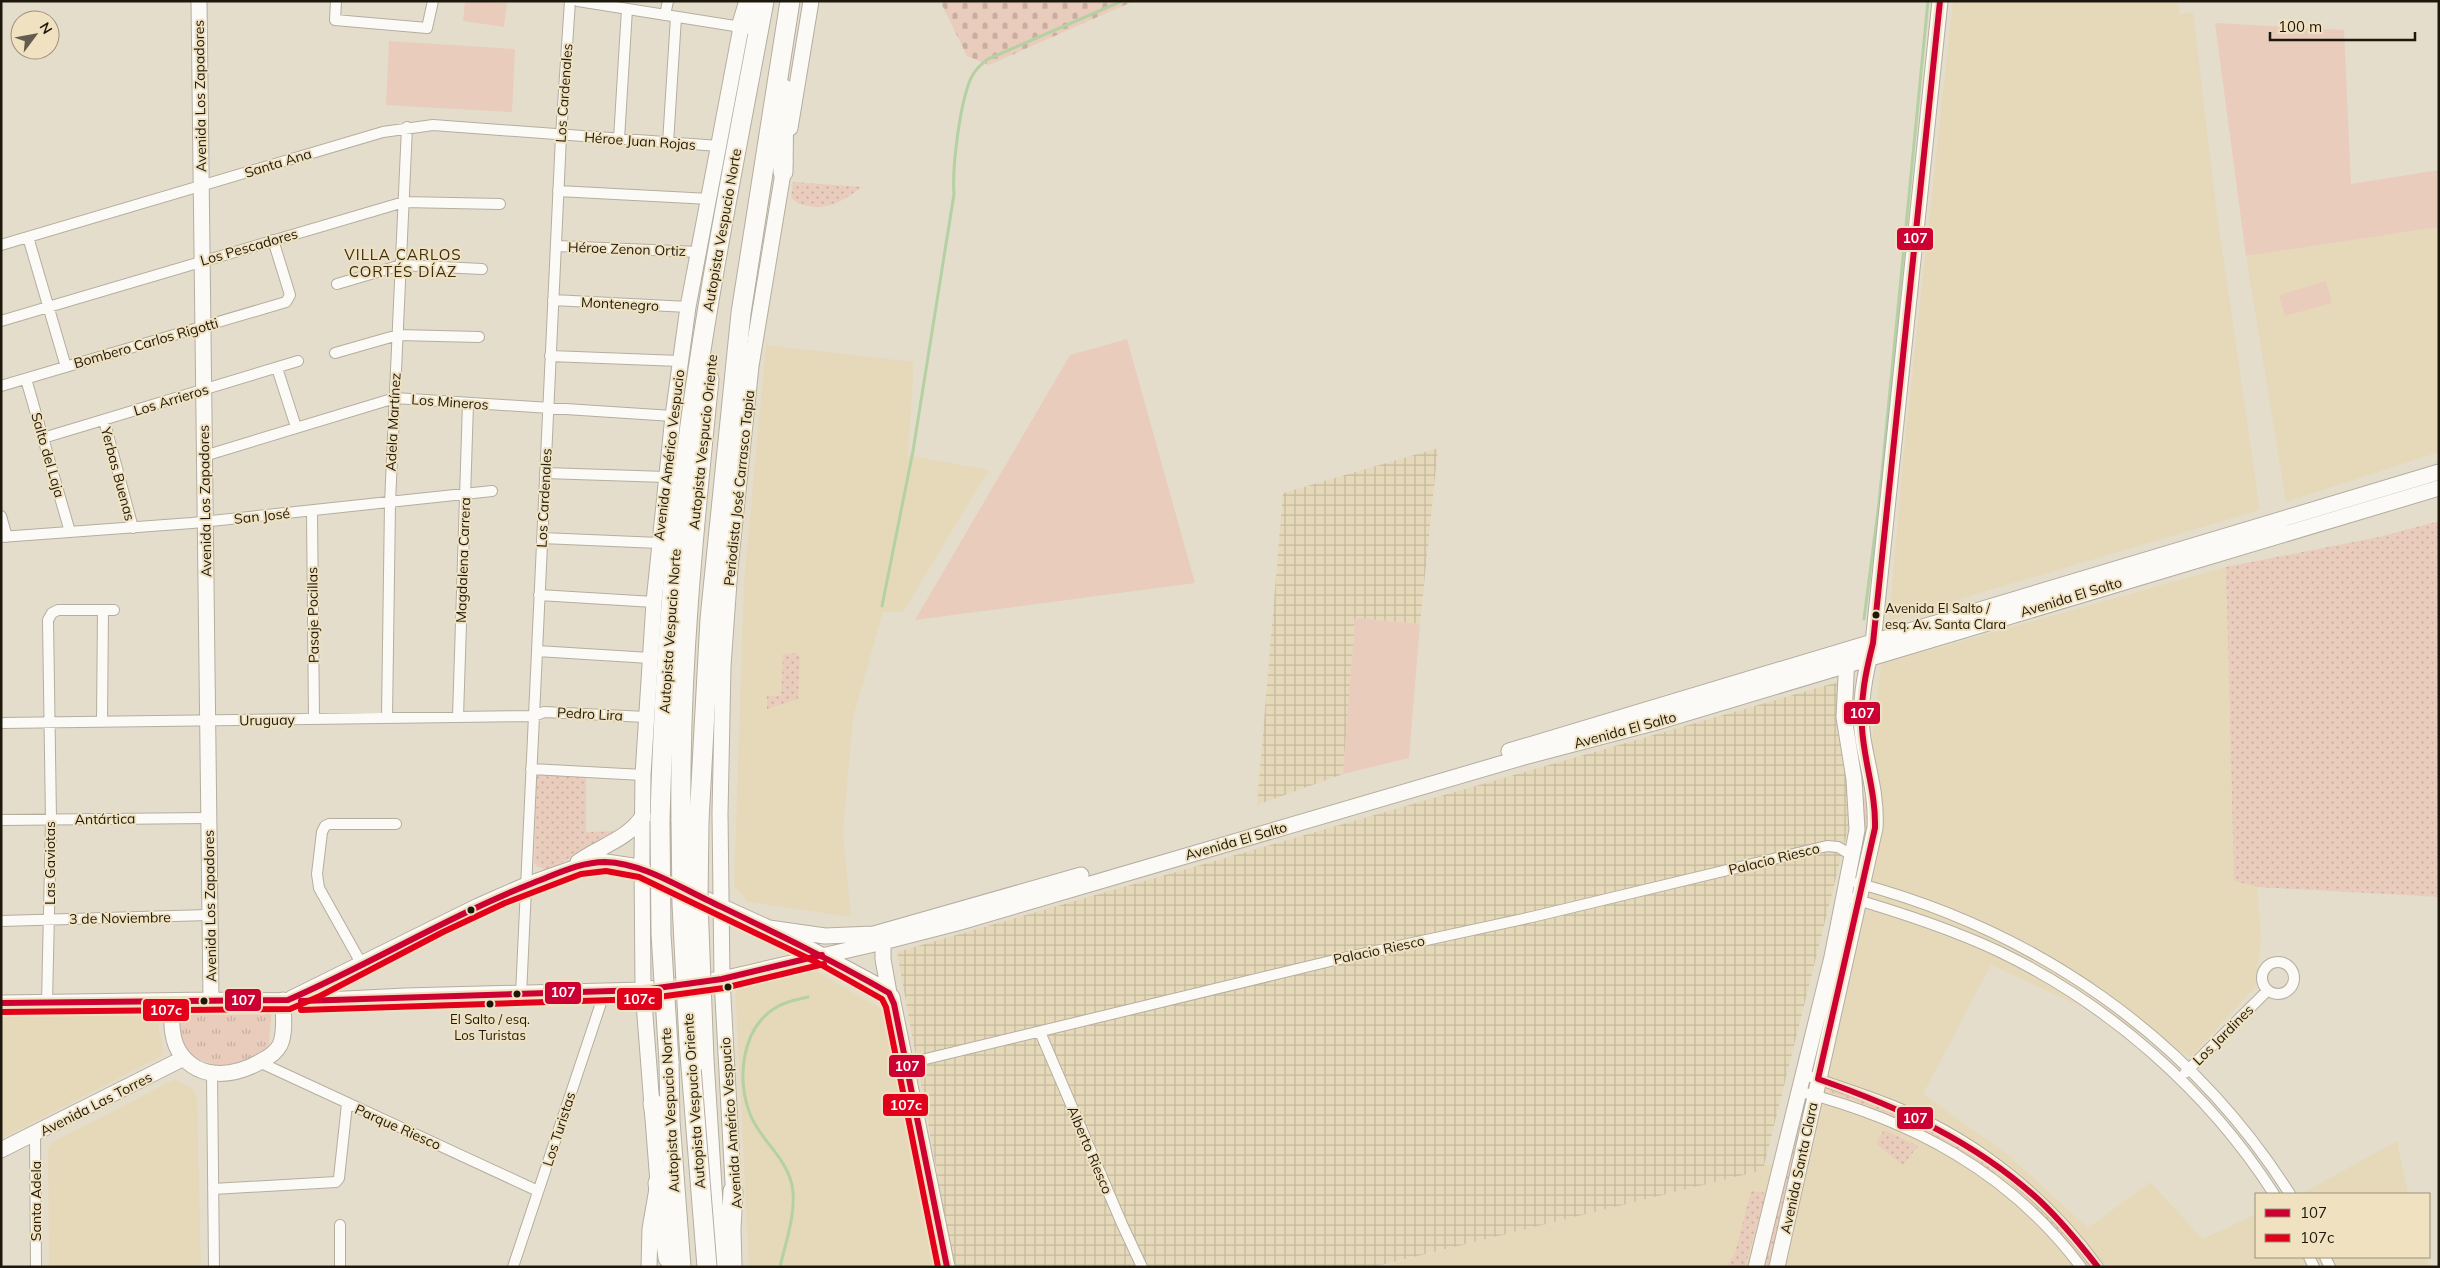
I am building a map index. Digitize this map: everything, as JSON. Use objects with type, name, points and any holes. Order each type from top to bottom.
[{"type":"highway","points":[[741,27],[747,1]]},
{"type":"highway","name":"Autopista Vespucio Norte","points":[[681,1267],[670,1121],[669,1062],[652,818],[679,516],[695,395],[764,1]]},
{"type":"highway","name":"Autopista Vespucio Norte","points":[[717,1267],[704,1060],[698,902],[690,820],[741,313],[790,1]]},
{"type":"highway","points":[[783,172],[785,34]]},
{"type":"highway","name":"Autopista Vespucio Oriente","points":[[707,1267],[689,1042],[682,904],[690,820],[680,751],[685,640],[694,519],[718,292],[720,246]]},
{"type":"highway","points":[[653,1103],[681,1267]]},
{"type":"highway","points":[[658,1183],[669,1267]]},
{"type":"highway","points":[[732,1267],[733,1191]]},
{"type":"main road","name":"Avenida Los Zapadores","points":[[200,1],[211,1000]]},
{"type":"main road","name":"Periodista José Carrasco Tapia","points":[[722,979],[720,814],[722,674],[730,568],[751,366],[811,1]]},
{"type":"main road","name":"Avenida Santa Clara","points":[[1777,1267],[1863,884],[1876,817],[1872,778],[1862,728],[1862,700],[1873,643],[1940,1]]},
{"type":"main road","name":"Avenida Américo Vespucio","points":[[649,1267],[650,1229],[658,1183],[643,990],[642,869],[652,818],[643,776],[654,602],[673,416],[688,307],[710,199],[741,27]]},
{"type":"main road","name":"Avenida El Salto","points":[[1,1003],[211,1000],[286,1000],[307,1002],[405,996],[643,990],[722,979],[883,942],[1524,757],[1657,722],[1847,658],[1873,643],[1996,604],[2277,522],[2439,472]]},
{"type":"main road","name":"Avenida El Salto","points":[[571,868],[588,863],[606,862],[642,869],[768,928],[825,936],[861,936],[890,930],[1847,658],[1869,660],[2439,488]]},
{"type":"main road","name":"Avenida Santa Clara","points":[[1756,1267],[1832,957],[1857,830],[1853,772],[1845,728],[1847,658]]},
{"type":"main road","points":[[652,818],[648,827],[655,836],[665,843],[682,846],[694,844],[709,835],[716,825],[720,814]]},
{"type":"main road","points":[[171,1001],[174,1037],[184,1058],[193,1067],[212,1073],[241,1071],[274,1052],[281,1043],[286,1000],[316,988],[439,924],[526,885],[571,868],[652,818]]},
{"type":"main road","points":[[643,896],[652,884],[659,882],[674,884]]},
{"type":"main road","points":[[768,928],[822,955],[889,993]]},
{"type":"main road","points":[[883,942],[883,958],[889,993],[894,1004],[947,1267]]},
{"type":"main road","name":"Avenida Américo Vespucio","points":[[722,979],[733,1191],[741,1267]]},
{"type":"main road","points":[[647,1047],[664,1032],[686,1026],[708,1030],[726,1045]]},
{"type":"main road","name":"Avenida Las Torres","points":[[3,1151],[184,1058]]},
{"type":"street","points":[[336,1],[336,20],[427,28],[433,1]]},
{"type":"street","name":"Los Cardenales","points":[[521,994],[558,191],[570,1]]},
{"type":"street","points":[[578,1],[741,27]]},
{"type":"street","points":[[668,1],[670,16],[668,143]]},
{"type":"street","points":[[619,139],[627,9]]},
{"type":"street","name":"Santa Ana","points":[[1,245],[202,187],[373,134],[407,127],[433,125],[561,136]]},
{"type":"street","name":"Adela Martínez","points":[[387,718],[390,503],[407,127]]},
{"type":"street","name":"Héroe Juan Rojas","points":[[561,136],[719,146]]},
{"type":"street","points":[[558,191],[710,199]]},
{"type":"street","name":"Los Pescadores","points":[[1,321],[404,202],[500,204]]},
{"type":"street","points":[[28,237],[66,367]]},
{"type":"street","name":"Bombero Carlos Rigotti","points":[[1,386],[289,299],[273,240]]},
{"type":"street","name":"Héroe Zenon Ortiz","points":[[556,246],[699,252]]},
{"type":"street","points":[[337,284],[401,265],[482,269]]},
{"type":"street","name":"Montenegro","points":[[553,300],[688,307]]},
{"type":"street","points":[[335,353],[398,335],[478,337]]},
{"type":"street","points":[[550,356],[680,362]]},
{"type":"street","name":"Los Arrieros","points":[[43,438],[298,361]]},
{"type":"street","points":[[277,368],[296,427]]},
{"type":"street","name":"Salto del Laja","points":[[26,379],[70,532]]},
{"type":"street","name":"Los Mineros","points":[[204,456],[394,398],[673,416]]},
{"type":"street","name":"Magdalena Carrera","points":[[458,717],[468,403]]},
{"type":"street","name":"Yerbas Buenas","points":[[104,420],[133,528]]},
{"type":"street","points":[[545,472],[666,478]]},
{"type":"street","name":"San José","points":[[4,537],[205,522],[492,492]]},
{"type":"street","name":"Pasaje Pocillas","points":[[312,511],[314,719]]},
{"type":"street","points":[[1,516],[4,537]]},
{"type":"street","points":[[542,538],[659,543]]},
{"type":"street","points":[[539,595],[654,602]]},
{"type":"street","name":"Las Gaviotas","points":[[47,1003],[51,820],[49,616],[58,610],[103,610]]},
{"type":"street","points":[[102,722],[103,610],[114,610]]},
{"type":"street","points":[[537,651],[650,658]]},
{"type":"street","name":"Pedro Lira","points":[[534,716],[544,712],[646,717]]},
{"type":"street","name":"Uruguay","points":[[1,723],[534,716]]},
{"type":"street","points":[[531,769],[643,776]]},
{"type":"street","name":"Antártica","points":[[1,820],[208,818]]},
{"type":"street","points":[[361,963],[319,888],[317,874],[322,832],[325,826],[329,824],[396,824]]},
{"type":"street","name":"Palacio Riesco","points":[[905,1064],[1339,959],[1532,917],[1827,846],[1838,847],[1853,856]]},
{"type":"street","points":[[1848,880],[1935,907],[2004,937],[2049,961],[2106,999],[2147,1031],[2190,1069],[2243,1128],[2289,1193]]},
{"type":"street","points":[[1844,896],[1940,928],[2012,958],[2096,1009],[2179,1079],[2228,1131],[2273,1193]]},
{"type":"street","name":"3 de Noviembre","points":[[1,920],[209,915]]},
{"type":"street","points":[[1998,952],[2006,945],[2004,937]]},
{"type":"street","points":[[2012,958],[2012,950],[2018,944]]},
{"type":"street","name":"Los Turistas","points":[[513,1267],[605,991]]},
{"type":"street","name":"Los Jardines","points":[[2179,1079],[2267,991]]},
{"type":"street","name":"Alberto Riesco","points":[[1040,1032],[1142,1267]]},
{"type":"street","name":"Parque Riesco","points":[[259,1062],[538,1191]]},
{"type":"street","points":[[212,1073],[214,1267]]},
{"type":"street","points":[[1802,1074],[1864,1094],[1918,1117],[1958,1139],[2014,1178],[2068,1230],[2098,1267]]},
{"type":"street","points":[[1798,1091],[1876,1114],[1912,1130],[1958,1156],[2006,1190],[2053,1234],[2080,1267]]},
{"type":"street","points":[[213,1189],[336,1182],[339,1178],[347,1104]]},
{"type":"street","name":"Santa Adela","points":[[35,1135],[36,1267]]},
{"type":"street","points":[[1994,1180],[2002,1168]]},
{"type":"street","points":[[2006,1190],[2014,1178]]},
{"type":"street","points":[[340,1225],[340,1267]]},
{"type":"shaded area","points":[[1953,1],[2177,1],[2180,14],[2193,12],[2216,207],[2260,510],[1889,620],[1904,449]]},
{"type":"shaded area","points":[[2439,227],[2439,452],[2286,502],[2246,256]]},
{"type":"shaded area","points":[[766,345],[914,362],[908,455],[989,470],[903,612],[883,612],[853,718],[843,832],[851,917],[748,902],[734,886],[744,581]]},
{"type":"shaded area","points":[[1438,448],[1420,624],[1355,618],[1343,774],[1257,805],[1283,493]]},
{"type":"shaded area","points":[[2226,567],[2234,881],[2257,887],[2261,938],[2255,987],[2191,1057],[1991,965],[1923,1094],[2008,1155],[2088,1228],[2150,1182],[2203,1239],[2255,1214],[2255,1258],[2426,1258],[2431,1267],[1379,1267],[1807,1154],[1877,845],[1871,747],[1881,664]]},
{"type":"shaded area","points":[[1838,682],[1839,723],[1852,813],[1763,1170],[1374,1267],[954,1267],[897,952]]},
{"type":"shaded area","points":[[812,969],[885,1011],[916,1158],[934,1267],[749,1267],[735,985]]},
{"type":"shaded area","points":[[156,1013],[164,1052],[160,1057],[1,1139],[1,1016]]},
{"type":"shaded area","points":[[175,1079],[193,1089],[197,1097],[201,1267],[49,1267],[48,1149],[51,1143]]},
{"type":"shaded area","points":[[2397,1141],[2408,1193],[2301,1193]]},
{"type":"green space","points":[[465,1],[507,3],[504,27],[463,21]]},
{"type":"green space","points":[[942,1],[1134,1],[989,65],[967,56],[942,5]]},
{"type":"green space","points":[[2215,23],[2344,30],[2351,184],[2439,170],[2439,227],[2246,256]]},
{"type":"green space","points":[[389,41],[515,49],[512,112],[386,105]]},
{"type":"green space","points":[[793,182],[862,187],[836,203],[816,207],[805,206],[796,202],[791,197]]},
{"type":"green space","points":[[2326,281],[2332,303],[2285,316],[2279,295]]},
{"type":"green space","points":[[1127,339],[1195,583],[915,620],[1070,355]]},
{"type":"green space","points":[[2439,521],[2439,897],[2257,887],[2234,881],[2226,567],[2379,537]]},
{"type":"green space","points":[[1355,618],[1420,624],[1409,758],[1343,774]]},
{"type":"green space","points":[[797,653],[800,657],[798,699],[767,709],[767,696],[781,696],[783,654]]},
{"type":"green space","points":[[537,773],[586,775],[586,832],[620,831],[546,871],[534,864]]},
{"type":"green space","points":[[1862,798],[1870,799],[1870,819],[1771,1267],[1762,1267],[1856,872],[1865,828]]},
{"type":"green space","points":[[272,1006],[269,1044],[264,1052],[255,1058],[221,1068],[189,1055],[182,1048],[178,1010]]},
{"type":"green space","points":[[1831,1088],[1897,1114],[1937,1134],[1997,1172],[1995,1175],[1955,1149],[1896,1117],[1830,1092]]},
{"type":"green space","points":[[1884,1130],[1918,1146],[1903,1165],[1877,1145],[1877,1141]]},
{"type":"green space","points":[[2013,1185],[2064,1233],[2092,1267],[2087,1267],[2061,1235],[2011,1188]]},
{"type":"green space","points":[[1751,1191],[1766,1193],[1745,1267],[1726,1267],[1735,1253]]},
{"type":"waterway","points":[[882,606],[913,451],[954,194],[954,168],[958,134],[964,101],[972,76],[988,59],[1122,1]]},
{"type":"waterway","points":[[1864,619],[1879,503],[1928,1]]},
{"type":"waterway","points":[[780,1267],[792,1216],[792,1185],[779,1157],[760,1132],[750,1114],[744,1086],[744,1058],[748,1044],[762,1019],[780,1005],[808,997]]},
{"type":"transit line","name":"107","points":[[1940,1],[1873,643],[1862,706],[1863,741],[1874,802],[1875,828],[1818,1079],[1907,1114],[1935,1128],[1990,1161],[2040,1201],[2098,1267]]},
{"type":"transit line","name":"107","points":[[1,1003],[288,1000],[471,910],[560,872],[578,866],[605,862],[632,866],[671,882],[844,968],[889,993],[894,1004],[947,1267]]},
{"type":"transit line","name":"107c","points":[[1,1012],[290,1009],[320,996],[443,932],[505,903],[581,874],[606,871],[639,877],[818,963],[882,999],[886,1007],[938,1267]]},
{"type":"transit line","name":"107","points":[[301,1001],[643,990],[722,979],[822,955]]},
{"type":"transit line","name":"107c","points":[[301,1010],[644,999],[724,988],[824,964]]},
{"type":"place","name":"Avenida El Salto / esq. Av. Santa Clara","points":[[1876,615]]},
{"type":"place","name":"El Salto / esq. Los Turistas","points":[[490,1004]]},
{"type":"district","name":"VILLA CARLOS CORTÉS DÍAZ","points":[[403,262]]}]
